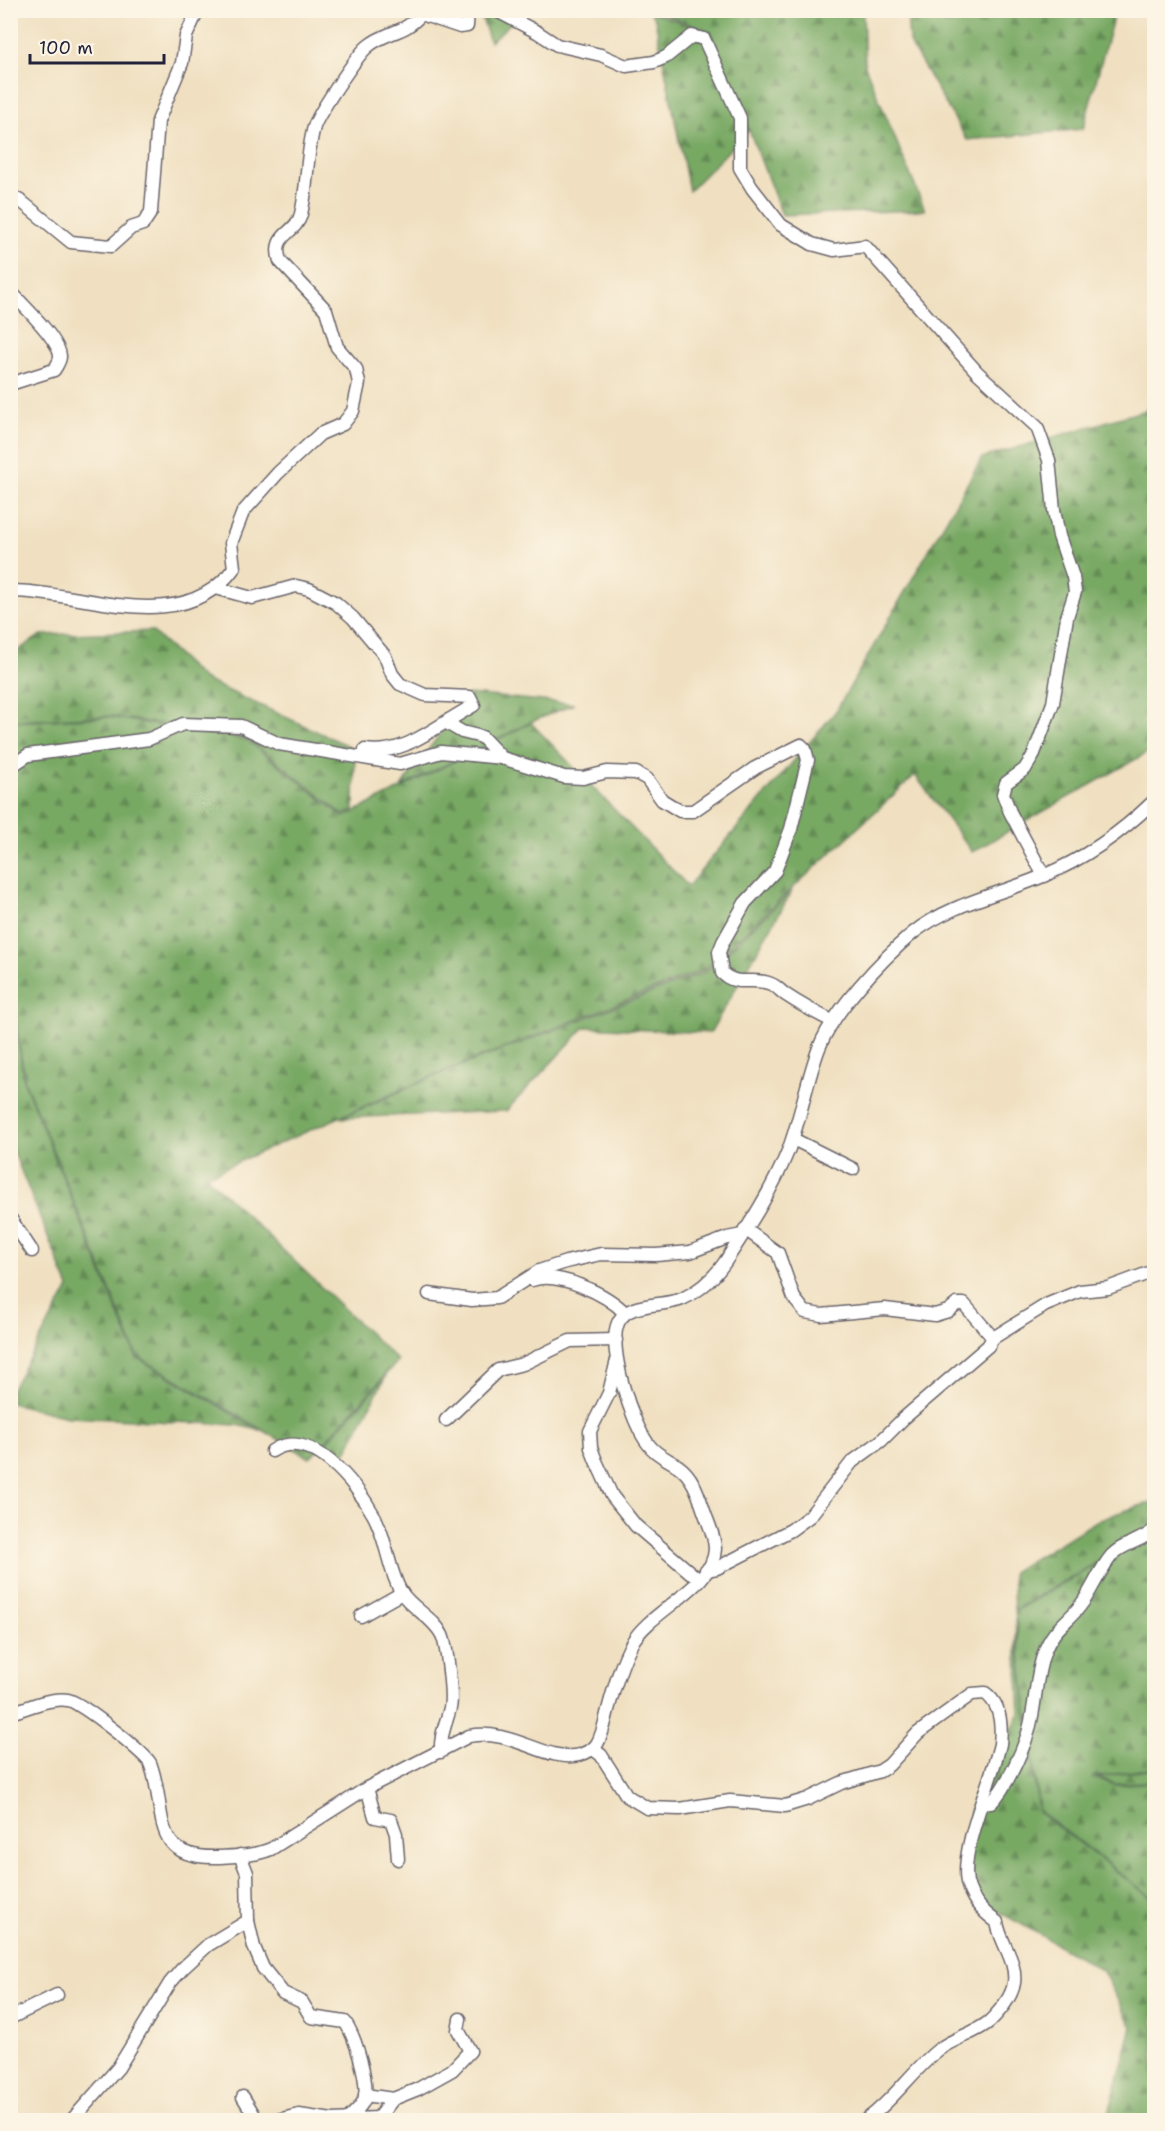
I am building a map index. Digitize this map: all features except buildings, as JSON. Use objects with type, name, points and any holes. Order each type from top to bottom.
[{"type":"street","points":[[10,200],[15,198],[22,202],[71,242],[111,246],[131,228],[143,224],[151,212],[158,121],[182,63],[186,36],[198,10]]},
{"type":"street","points":[[10,591],[105,604],[161,607],[201,597],[216,588],[234,568],[231,543],[243,512],[278,473],[321,434],[343,424],[353,411],[359,383],[356,369],[337,347],[326,310],[280,261],[277,251],[279,242],[301,215],[315,124],[342,80],[366,48],[376,40],[412,26],[420,12],[460,27],[467,26],[468,10]]},
{"type":"street","points":[[495,10],[557,45],[601,55],[626,66],[654,62],[666,57],[692,36],[704,39],[740,118],[740,168],[752,188],[781,225],[812,244],[834,250],[865,246],[977,372],[1037,427],[1049,460],[1055,519],[1074,577],[1075,592],[1067,617],[1053,703],[1033,756],[1025,768],[1006,783],[1003,794],[1010,813],[1044,876]]},
{"type":"street","points":[[10,291],[46,332],[58,349],[60,358],[54,370],[10,384]]},
{"type":"street","points":[[216,588],[252,598],[296,586],[309,589],[336,603],[353,618],[386,656],[392,674],[400,684],[425,695],[463,695],[474,700],[474,705],[406,746],[379,753],[359,749],[341,755]]},
{"type":"street","points":[[449,720],[453,729],[482,737],[501,759]]},
{"type":"street","points":[[10,767],[28,755],[149,739],[183,724],[241,726],[279,744],[400,764],[441,752],[501,759],[564,777],[584,778],[607,772],[636,774],[647,779],[662,800],[670,806],[680,811],[693,811],[755,768],[801,744],[805,748],[808,760],[805,777],[775,871],[745,903],[719,952],[722,973],[729,980],[742,983],[755,980],[772,984],[812,1011],[832,1021]]},
{"type":"street","points":[[10,1713],[60,1699],[77,1702],[137,1747],[147,1758],[155,1783],[162,1822],[177,1848],[197,1857],[260,1853],[289,1840],[367,1788],[469,1736],[487,1734],[512,1738],[560,1755],[577,1755],[593,1749],[600,1737],[615,1687],[635,1637],[649,1621],[677,1600],[702,1575],[714,1557],[715,1544],[694,1485],[685,1471],[656,1453],[646,1442],[628,1402],[618,1359],[617,1325],[625,1313],[669,1303],[696,1292],[719,1270],[772,1184],[792,1139],[819,1048],[832,1021],[888,956],[924,925],[947,913],[1077,861],[1108,841],[1155,801]]},
{"type":"street","points":[[792,1139],[853,1169]]},
{"type":"street","points":[[10,1218],[32,1251]]},
{"type":"street","points":[[429,1294],[490,1300],[503,1296],[529,1277],[552,1266],[601,1254],[656,1256],[690,1252],[743,1232]]},
{"type":"street","points":[[743,1232],[778,1253],[794,1298],[805,1312],[821,1315],[885,1309],[935,1315],[948,1311],[957,1304],[964,1304],[993,1338]]},
{"type":"street","points":[[702,1575],[791,1530],[810,1516],[852,1462],[881,1441],[987,1346],[993,1338],[1046,1305],[1080,1291],[1107,1288],[1155,1271]]},
{"type":"street","points":[[520,1284],[545,1278],[573,1283],[609,1298],[625,1313]]},
{"type":"street","points":[[446,1420],[498,1370],[523,1364],[570,1341],[616,1340]]},
{"type":"street","points":[[618,1359],[609,1393],[591,1425],[589,1437],[593,1455],[612,1496],[636,1526],[702,1575]]},
{"type":"street","points":[[272,1451],[282,1444],[301,1444],[312,1448],[358,1491],[374,1514],[402,1593],[442,1634],[451,1693],[450,1707],[440,1736],[441,1752]]},
{"type":"street","points":[[983,1802],[991,1803],[999,1795],[1022,1745],[1031,1723],[1044,1652],[1059,1625],[1079,1607],[1112,1555],[1125,1545],[1144,1539],[1155,1530]]},
{"type":"street","points":[[361,1616],[402,1593]]},
{"type":"street","points":[[593,1749],[601,1755],[627,1796],[647,1808],[680,1809],[730,1801],[785,1806],[808,1799],[841,1783],[880,1771],[889,1765],[918,1732],[972,1694],[985,1693],[993,1699],[1002,1731],[997,1759],[974,1827],[967,1881],[980,1906],[997,1922],[1012,1961],[1014,1983],[1011,1993],[988,2022],[941,2047],[921,2064],[866,2121]]},
{"type":"street","points":[[367,1788],[375,1817],[391,1820],[396,1834],[398,1859]]},
{"type":"street","points":[[248,1873],[260,1853]]},
{"type":"street","points":[[240,1855],[248,1873],[248,1921],[254,1947],[263,1968],[283,1993],[302,2002],[311,2017],[341,2021],[348,2027],[359,2054],[365,2095],[363,2102],[349,2118]]},
{"type":"street","points":[[72,2121],[118,2068],[170,1983],[182,1969],[208,1945],[248,1921]]},
{"type":"street","points":[[10,2018],[57,1995]]},
{"type":"street","points":[[277,2121],[299,2115],[332,2120],[378,2118],[393,2099],[441,2077],[466,2058],[470,2051],[458,2030],[460,2019]]},
{"type":"street","points":[[365,2095],[393,2099]]},
{"type":"street","points":[[243,2097],[256,2121]]},
{"type":"green space","points":[[479,10],[524,11],[490,42]]},
{"type":"green space","points":[[649,11],[710,33],[748,131],[689,191],[655,19]]},
{"type":"green space","points":[[656,11],[863,11],[865,66],[925,210],[782,215],[711,32]]},
{"type":"green space","points":[[907,11],[1115,11],[1083,129],[967,140],[909,42]]},
{"type":"green space","points":[[1154,390],[1154,749],[972,852],[915,775],[704,970],[437,1074],[206,1176],[398,1361],[310,1458],[137,1356],[25,1082],[11,988],[10,722],[109,717],[247,740],[344,817],[531,723],[688,886],[836,711],[982,458],[1146,410]]},
{"type":"green space","points":[[152,631],[203,679],[355,749],[354,810],[344,815],[247,738],[110,716],[11,721],[11,655],[41,635]]},
{"type":"green space","points":[[469,694],[574,704],[531,722],[401,787]]},
{"type":"green space","points":[[792,891],[710,1033],[585,1027],[506,1111],[341,1118],[437,1075],[705,972]]},
{"type":"green space","points":[[11,997],[24,1082],[136,1357],[261,1431],[238,1425],[67,1417],[11,1403],[11,1390],[69,1288],[11,1146]]},
{"type":"green space","points":[[386,1376],[345,1454],[321,1448]]},
{"type":"green space","points":[[1154,1501],[1150,1532],[1014,1610],[1012,1572],[1100,1519]]},
{"type":"green space","points":[[1154,1518],[1154,1768],[1094,1777],[1115,1785],[1154,1782],[1154,1899],[1039,1811],[1015,1611],[1151,1533]]},
{"type":"green space","points":[[1015,1619],[1038,1812],[1154,1900],[1154,2120],[1107,2120],[1132,2027],[1102,1970],[966,1893],[971,1808],[1020,1713]]},
{"type":"green space","points":[[1154,1769],[1154,1781],[1115,1784],[1098,1777]]}]
